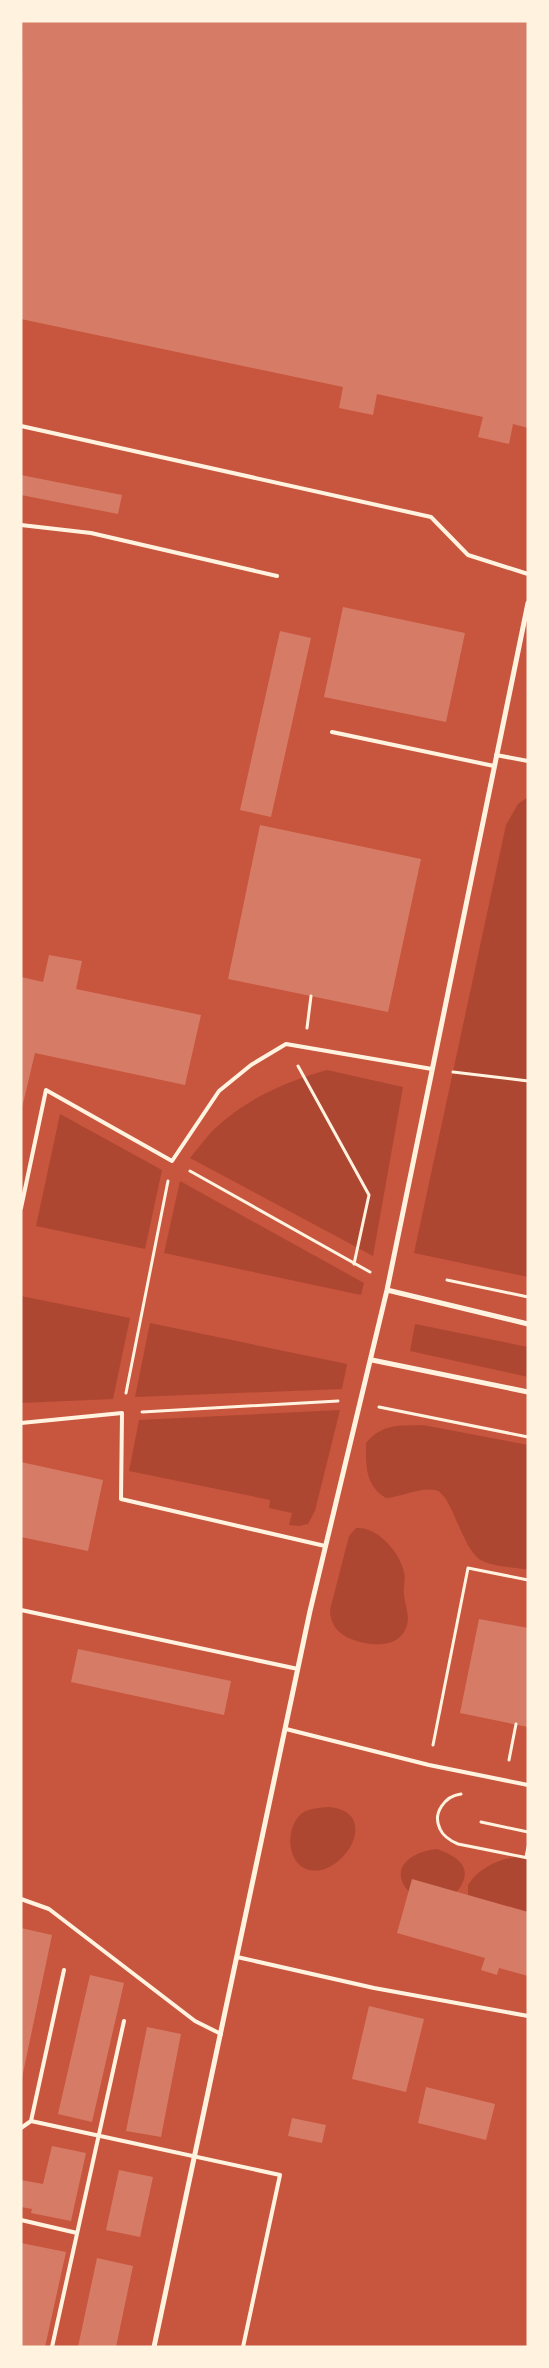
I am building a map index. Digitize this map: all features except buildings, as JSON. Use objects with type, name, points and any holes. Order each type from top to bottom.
[{"type":"street","points":[[154,2347],[325,1546],[372,1360],[528,603]]},
{"type":"street","points":[[387,1290],[528,1324]]},
{"type":"street","points":[[372,1360],[528,1392]]},
{"type":"lane","points":[[21,426],[431,517],[468,555],[528,574]]},
{"type":"lane","points":[[21,525],[91,533],[277,576]]},
{"type":"lane","points":[[332,732],[494,766]]},
{"type":"lane","points":[[496,755],[528,761]]},
{"type":"lane","points":[[21,1208],[46,1090],[172,1161],[219,1091],[251,1065],[286,1044],[432,1069]]},
{"type":"lane","points":[[21,1423],[122,1413],[121,1499],[325,1546]]},
{"type":"lane","points":[[21,1610],[298,1669]]},
{"type":"lane","points":[[286,1729],[429,1765],[528,1785]]},
{"type":"lane","points":[[21,1899],[49,1910],[195,2021],[221,2034]]},
{"type":"lane","points":[[237,1957],[374,1988],[528,2016]]},
{"type":"lane","points":[[21,2128],[31,2121],[64,1970]]},
{"type":"lane","points":[[52,2347],[124,2021]]},
{"type":"lane","points":[[31,2121],[194,2158],[280,2175],[243,2347]]},
{"type":"lane","points":[[21,2220],[77,2233]]},
{"type":"path","points":[[307,1025],[311,996]]},
{"type":"path","points":[[286,1044],[369,1195],[354,1264]]},
{"type":"path","points":[[432,1069],[528,1081]]},
{"type":"path","points":[[368,1272],[172,1161],[122,1413],[341,1400],[528,1437]]},
{"type":"path","points":[[440,1279],[528,1297]]},
{"type":"path","points":[[429,1765],[468,1568],[528,1580]]},
{"type":"path","points":[[509,1764],[516,1724]]},
{"type":"path","points":[[465,1794],[458,1794],[448,1798],[439,1812],[440,1830],[448,1839],[458,1844],[527,1858],[528,1847]]},
{"type":"path","points":[[481,1822],[528,1832]]},
{"type":"shaded area","points":[[528,797],[528,1277],[414,1253],[506,825],[518,804]]},
{"type":"shaded area","points":[[327,1070],[403,1087],[373,1256],[190,1158],[217,1127],[245,1105],[285,1084]]},
{"type":"shaded area","points":[[60,1114],[162,1170],[145,1249],[36,1226]]},
{"type":"shaded area","points":[[180,1181],[364,1283],[361,1295],[164,1253]]},
{"type":"shaded area","points":[[21,1296],[130,1318],[113,1399],[21,1403]]},
{"type":"shaded area","points":[[150,1323],[347,1364],[342,1389],[135,1397]]},
{"type":"shaded area","points":[[415,1324],[528,1347],[528,1377],[410,1351]]},
{"type":"shaded area","points":[[340,1410],[315,1511],[308,1524],[299,1526],[289,1525],[292,1513],[269,1508],[270,1500],[129,1471],[139,1420]]},
{"type":"shaded area","points":[[423,1425],[528,1445],[528,1570],[496,1565],[479,1559],[472,1552],[441,1493],[429,1489],[386,1498],[374,1487],[368,1474],[366,1443],[385,1429],[398,1426]]},
{"type":"shaded area","points":[[356,1528],[364,1528],[379,1536],[393,1549],[402,1564],[405,1575],[404,1595],[408,1621],[403,1633],[398,1639],[391,1642],[375,1644],[351,1639],[342,1634],[331,1620],[330,1610],[349,1536]]},
{"type":"shaded area","points":[[328,1807],[345,1811],[354,1820],[355,1832],[352,1844],[343,1856],[332,1865],[319,1870],[306,1869],[295,1860],[292,1853],[290,1837],[292,1829],[299,1816],[305,1811]]},
{"type":"shaded area","points":[[437,1849],[455,1857],[463,1866],[465,1871],[462,1884],[458,1891],[451,1895],[416,1898],[402,1881],[401,1873],[403,1866],[416,1855]]},
{"type":"shaded area","points":[[528,1856],[528,1921],[468,1900],[468,1885],[480,1872],[502,1860]]}]
